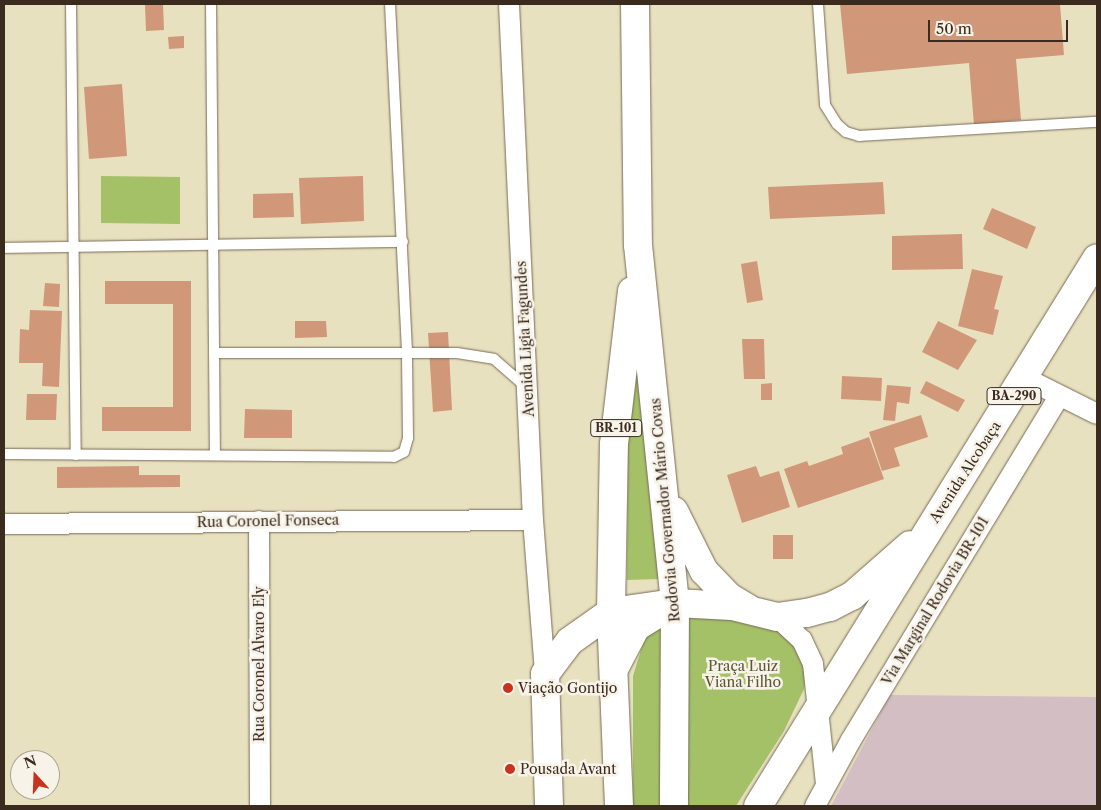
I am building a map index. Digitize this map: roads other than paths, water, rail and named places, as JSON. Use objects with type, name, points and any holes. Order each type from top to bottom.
[{"type":"main road","name":"Rodovia Governador Mário Covas","points":[[635,4],[638,245],[675,603],[674,806]]},
{"type":"main road","name":"Rodovia Governador Mário Covas","points":[[619,806],[610,612],[614,444],[638,245]]},
{"type":"main road","name":"Avenida Alcobaça","points":[[817,711],[927,532],[1025,378],[1097,258]]},
{"type":"main road","points":[[664,482],[677,522],[698,563],[729,597],[749,609]]},
{"type":"main road","name":"Avenida Alcobaça","points":[[749,609],[777,617],[807,612],[842,602],[927,532]]},
{"type":"main road","points":[[549,806],[545,674],[570,641],[610,612],[675,603],[749,609]]},
{"type":"main road","points":[[614,668],[636,627],[675,603]]},
{"type":"main road","points":[[758,806],[817,711]]},
{"type":"street","name":"Avenida Ligia Fagundes","points":[[509,4],[533,520],[545,674]]},
{"type":"street","points":[[1025,378],[1058,397],[1097,414]]},
{"type":"street","name":"Via Marginal Rodovia BR-101","points":[[814,806],[1058,397]]},
{"type":"street","name":"Rua Coronel Fonseca","points":[[4,524],[533,520]]},
{"type":"street","name":"Rua Coronel Alvaro Ely","points":[[259,521],[260,806]]},
{"type":"street","points":[[777,617],[802,640],[808,650],[816,677],[817,711],[826,784]]},
{"type":"lane","points":[[71,4],[76,455]]},
{"type":"lane","points":[[211,4],[215,454]]},
{"type":"lane","points":[[4,454],[400,455],[406,449],[408,438],[407,352],[390,4]]},
{"type":"lane","points":[[818,4],[825,105],[837,124],[846,132],[859,136],[1097,122]]},
{"type":"lane","points":[[4,248],[213,243],[403,242]]},
{"type":"lane","points":[[214,353],[458,353],[494,359],[527,388]]},
{"type":"place","name":"Viação Gontijo","points":[[508,688]]},
{"type":"place","name":"Pousada Avant","points":[[510,769]]},
{"type":"park label","name":"Praça Luiz Viana Filho","points":[[743,674]]}]
